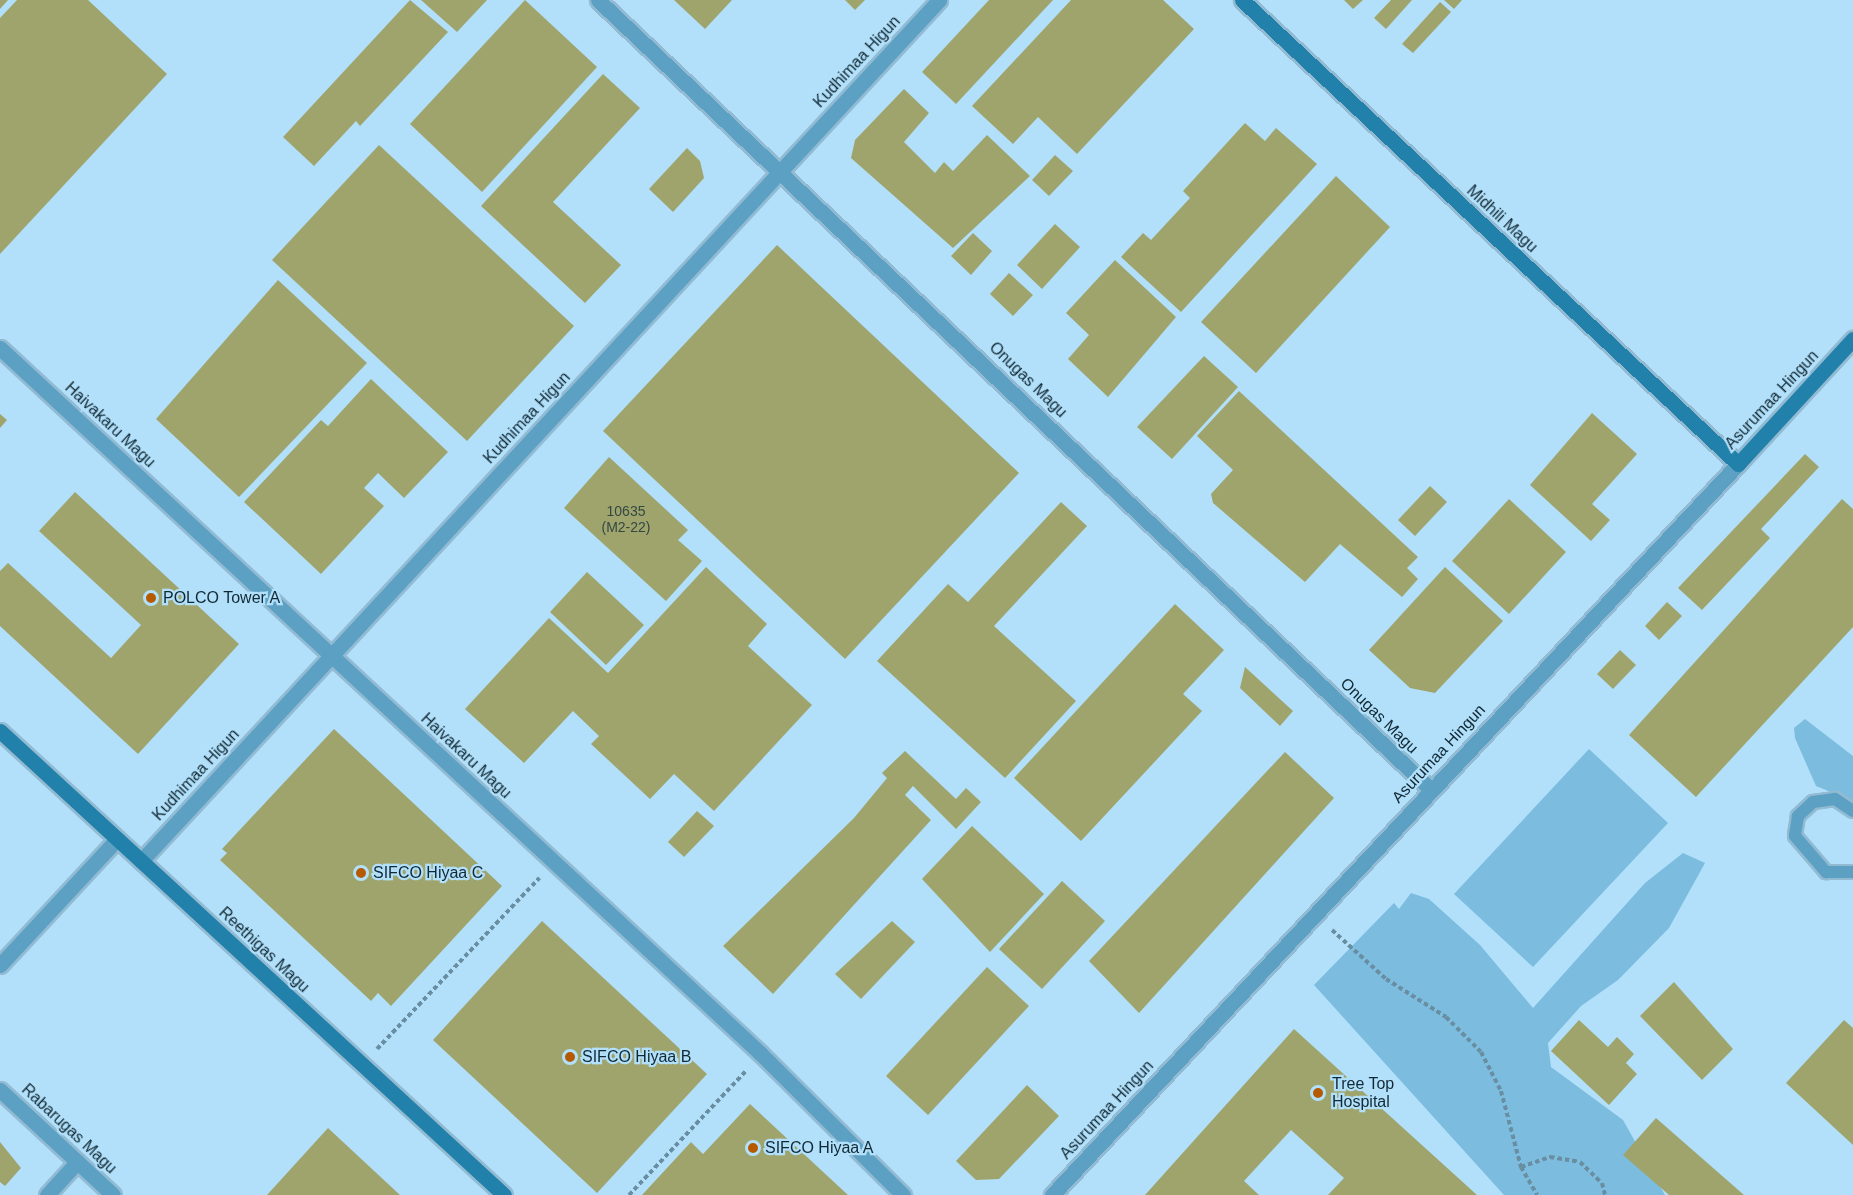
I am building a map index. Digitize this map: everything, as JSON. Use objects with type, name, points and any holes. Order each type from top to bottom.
[{"type":"street","name":"Onugas Magu","points":[[598,0],[782,170],[1430,789]]},
{"type":"street","name":"Kudhimaa Higun","points":[[141,861],[939,0]]},
{"type":"street","name":"Midhili Magu","points":[[1242,0],[1738,464]]},
{"type":"street","name":"Asurumaa Hingun","points":[[1052,1195],[1853,339]]},
{"type":"street","name":"Haivakaru Magu","points":[[0,348],[761,1054],[903,1195]]},
{"type":"street","name":"Reethigas Magu","points":[[0,730],[504,1195]]},
{"type":"street","points":[[0,965],[117,839]]},
{"type":"street","name":"Rabarugas Magu","points":[[0,1090],[113,1195]]},
{"type":"street","points":[[47,1195],[77,1162]]},
{"type":"lane","points":[[1853,811],[1835,799],[1813,802],[1798,816],[1795,836],[1826,872],[1853,872]]},
{"type":"path","points":[[362,1065],[554,862]]},
{"type":"path","points":[[1314,914],[1386,979],[1446,1017],[1481,1052],[1501,1091],[1521,1167],[1537,1195]]},
{"type":"path","points":[[629,1195],[761,1054]]},
{"type":"path","points":[[1521,1167],[1550,1157],[1572,1160],[1591,1170],[1605,1195]]},
{"type":"shaded area","points":[[1805,719],[1853,756],[1853,801],[1816,786],[1795,738],[1794,728]]},
{"type":"shaded area","points":[[1589,749],[1668,823],[1533,967],[1454,894]]},
{"type":"shaded area","points":[[1683,853],[1705,863],[1669,928],[1618,980],[1581,1006],[1548,1043],[1551,1067],[1623,1120],[1665,1195],[1504,1195],[1314,985],[1394,903],[1399,909],[1411,893],[1429,899],[1480,945],[1533,1008],[1645,883]]},
{"type":"building","points":[[0,0],[8,0],[0,9]]},
{"type":"building","points":[[17,0],[88,0],[167,74],[0,254],[0,18]]},
{"type":"building","points":[[410,0],[448,32],[360,126],[356,121],[314,166],[283,137]]},
{"type":"building","points":[[421,0],[487,0],[457,32]]},
{"type":"building","points":[[525,0],[597,67],[482,192],[410,124]]},
{"type":"building","points":[[674,0],[732,0],[705,29]]},
{"type":"building","points":[[845,0],[865,0],[855,10]]},
{"type":"building","points":[[989,0],[1053,0],[956,104],[922,72]]},
{"type":"building","points":[[1071,0],[1163,0],[1194,29],[1077,154],[1038,117],[1013,144],[972,106]]},
{"type":"building","points":[[1344,0],[1363,0],[1353,9]]},
{"type":"building","points":[[1391,0],[1412,0],[1386,29],[1374,18]]},
{"type":"building","points":[[1444,0],[1462,0],[1454,9]]},
{"type":"building","points":[[1440,2],[1451,12],[1413,53],[1402,44]]},
{"type":"building","points":[[603,74],[640,108],[553,202],[621,265],[585,303],[481,206]]},
{"type":"building","points":[[904,89],[929,113],[904,142],[935,173],[944,162],[953,171],[987,135],[1030,176],[953,248],[851,158],[855,140]]},
{"type":"building","points":[[1245,123],[1265,141],[1276,128],[1317,164],[1181,312],[1121,257],[1143,233],[1151,240],[1190,198],[1183,191]]},
{"type":"building","points":[[379,145],[574,326],[467,441],[272,260]]},
{"type":"building","points":[[687,148],[700,161],[704,178],[673,212],[649,189]]},
{"type":"building","points":[[1055,155],[1073,171],[1049,196],[1032,180]]},
{"type":"building","points":[[1336,176],[1390,227],[1256,373],[1201,322]]},
{"type":"building","points":[[1055,224],[1080,247],[1042,289],[1017,265]]},
{"type":"building","points":[[973,233],[992,251],[971,275],[951,256]]},
{"type":"building","points":[[777,245],[1019,473],[845,659],[603,431]]},
{"type":"building","points":[[1115,260],[1176,317],[1108,397],[1068,359],[1089,335],[1066,313]]},
{"type":"building","points":[[1009,273],[1033,295],[1013,316],[990,294]]},
{"type":"building","points":[[278,280],[367,363],[239,497],[156,419]]},
{"type":"building","points":[[1204,356],[1238,387],[1172,459],[1137,427]]},
{"type":"building","points":[[371,379],[448,452],[404,498],[378,473],[364,488],[384,506],[321,574],[244,502],[321,420],[328,426]]},
{"type":"building","points":[[1239,391],[1418,557],[1407,568],[1418,579],[1402,597],[1340,544],[1305,582],[1213,503],[1211,494],[1233,470],[1197,436]]},
{"type":"building","points":[[1592,413],[1637,454],[1592,504],[1610,520],[1591,541],[1530,485]]},
{"type":"building","points":[[0,414],[7,420],[0,428]]},
{"type":"building","points":[[1805,454],[1819,467],[1761,529],[1770,538],[1702,610],[1678,588]]},
{"type":"building","points":[[609,457],[688,530],[678,540],[702,561],[666,601],[564,508]]},
{"type":"building","points":[[1430,486],[1447,502],[1415,536],[1398,520]]},
{"type":"building","name":"POLCO Tower A","points":[[75,492],[239,644],[138,754],[0,626],[0,571],[8,563],[111,658],[141,625],[39,531]]},
{"type":"building","points":[[1509,499],[1566,552],[1509,614],[1452,561]]},
{"type":"building","points":[[1842,499],[1853,509],[1853,627],[1696,797],[1629,735]]},
{"type":"building","points":[[1061,502],[1087,526],[994,626],[1076,701],[1005,778],[877,661],[948,584],[968,602]]},
{"type":"building","points":[[706,567],[767,624],[748,646],[812,705],[714,811],[674,774],[650,799],[591,744],[599,736],[573,711],[524,763],[465,709],[549,618],[608,673]]},
{"type":"building","points":[[1445,567],[1503,621],[1435,693],[1410,688],[1369,650]]},
{"type":"building","points":[[587,572],[644,625],[606,665],[550,612]]},
{"type":"building","points":[[1667,602],[1682,616],[1659,640],[1645,626]]},
{"type":"building","points":[[1175,604],[1224,650],[1183,694],[1202,711],[1081,841],[1014,778]]},
{"type":"building","points":[[1620,650],[1636,665],[1613,689],[1597,674]]},
{"type":"building","points":[[1245,667],[1293,711],[1280,726],[1240,688]]},
{"type":"building","name":"SIFCO Hiyaa C","points":[[334,729],[502,886],[391,1006],[378,993],[371,1001],[220,860],[227,853],[222,849]]},
{"type":"building","points":[[905,751],[956,799],[966,788],[981,802],[956,829],[913,786],[905,795],[931,820],[773,994],[723,946],[854,818],[887,778],[882,773]]},
{"type":"building","points":[[1285,752],[1334,798],[1139,1013],[1089,961]]},
{"type":"building","points":[[697,811],[714,826],[684,857],[668,842]]},
{"type":"building","points":[[972,826],[1044,894],[990,952],[922,879]]},
{"type":"building","points":[[1062,881],[1105,921],[1042,989],[999,949]]},
{"type":"building","name":"SIFCO Hiyaa B","points":[[542,921],[707,1074],[597,1193],[433,1040]]},
{"type":"building","points":[[892,921],[915,942],[861,999],[835,974]]},
{"type":"building","points":[[987,967],[1029,1006],[928,1115],[886,1076]]},
{"type":"building","points":[[1674,982],[1733,1049],[1702,1080],[1640,1016]]},
{"type":"building","points":[[1579,1020],[1608,1047],[1617,1037],[1634,1054],[1626,1063],[1637,1074],[1609,1105],[1551,1051]]},
{"type":"building","points":[[1844,1020],[1853,1028],[1853,1145],[1786,1083]]},
{"type":"building","name":"Tree Top Hospital","points":[[1294,1029],[1477,1195],[1328,1195],[1344,1178],[1291,1130],[1244,1181],[1259,1195],[1145,1195]]},
{"type":"building","points":[[1027,1085],[1059,1116],[999,1179],[976,1180],[956,1161]]},
{"type":"building","name":"SIFCO Hiyaa A","points":[[750,1104],[848,1195],[642,1195],[691,1142],[703,1154]]},
{"type":"building","points":[[1656,1118],[1744,1195],[1669,1195],[1623,1155]]},
{"type":"building","points":[[328,1128],[400,1195],[267,1195]]},
{"type":"building","points":[[0,1142],[21,1168],[5,1186],[0,1182]]},
{"type":"place","name":"POLCO Tower A","points":[[151,598]]},
{"type":"place","name":"SIFCO Hiyaa C","points":[[361,873]]},
{"type":"place","name":"SIFCO Hiyaa B","points":[[570,1057]]},
{"type":"place","name":"Tree Top Hospital","points":[[1318,1093]]},
{"type":"place","name":"SIFCO Hiyaa A","points":[[753,1148]]}]
